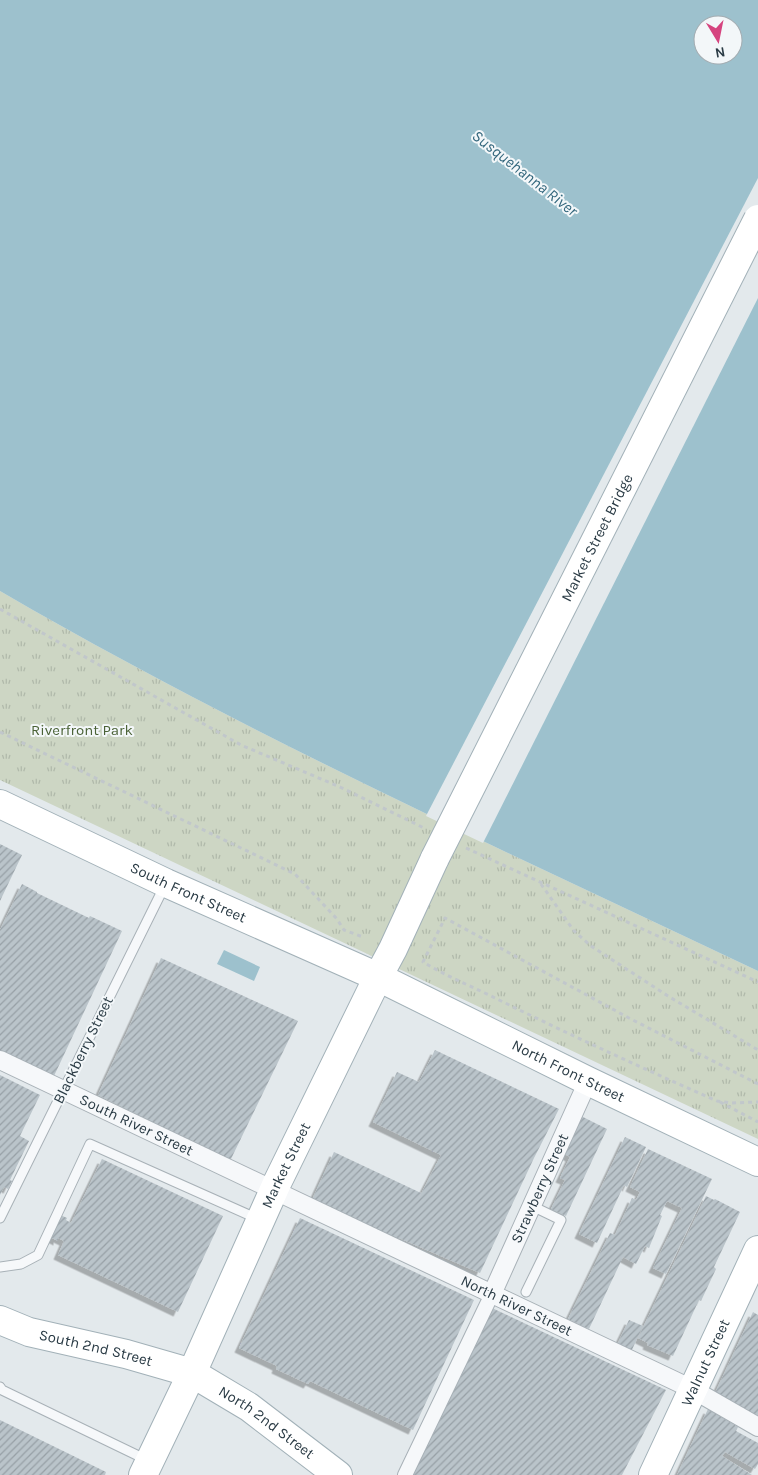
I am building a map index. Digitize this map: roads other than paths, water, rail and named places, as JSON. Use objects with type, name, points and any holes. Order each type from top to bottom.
[{"type":"main road","name":"Market Street Bridge","points":[[435,858],[758,219]]},
{"type":"main road","name":"South Front Street","points":[[0,804],[166,883],[378,977]]},
{"type":"main road","name":"Market Street","points":[[147,1468],[192,1373],[273,1190],[393,949],[435,858]]},
{"type":"main road","name":"North Front Street","points":[[378,977],[588,1081],[758,1162]]},
{"type":"main road","name":"Walnut Street","points":[[653,1475],[758,1250]]},
{"type":"main road","name":"South 2nd Street","points":[[0,1320],[29,1332],[126,1354],[192,1373]]},
{"type":"main road","name":"North 2nd Street","points":[[192,1373],[249,1407],[338,1475]]},
{"type":"street","name":"South River Street","points":[[0,1060],[273,1190]]},
{"type":"street","name":"Strawberry Street","points":[[492,1294],[588,1081]]},
{"type":"street","name":"North River Street","points":[[273,1190],[692,1390],[758,1427]]},
{"type":"street","points":[[405,1475],[492,1294]]},
{"type":"lane","name":"Blackberry Street","points":[[0,1218],[166,883]]},
{"type":"lane","points":[[0,1267],[21,1264],[38,1255],[90,1144],[260,1220]]},
{"type":"lane","points":[[526,1292],[561,1220],[532,1206]]},
{"type":"lane","points":[[0,1387],[2,1390],[147,1468]]},
{"type":"water","name":"Susquehanna River","points":[[0,0],[758,0],[758,971],[375,789],[280,742],[92,643],[0,591]]},
{"type":"water","points":[[224,950],[260,967],[254,981],[217,964]]},
{"type":"park label","name":"Riverfront Park","points":[[82,730]]}]
